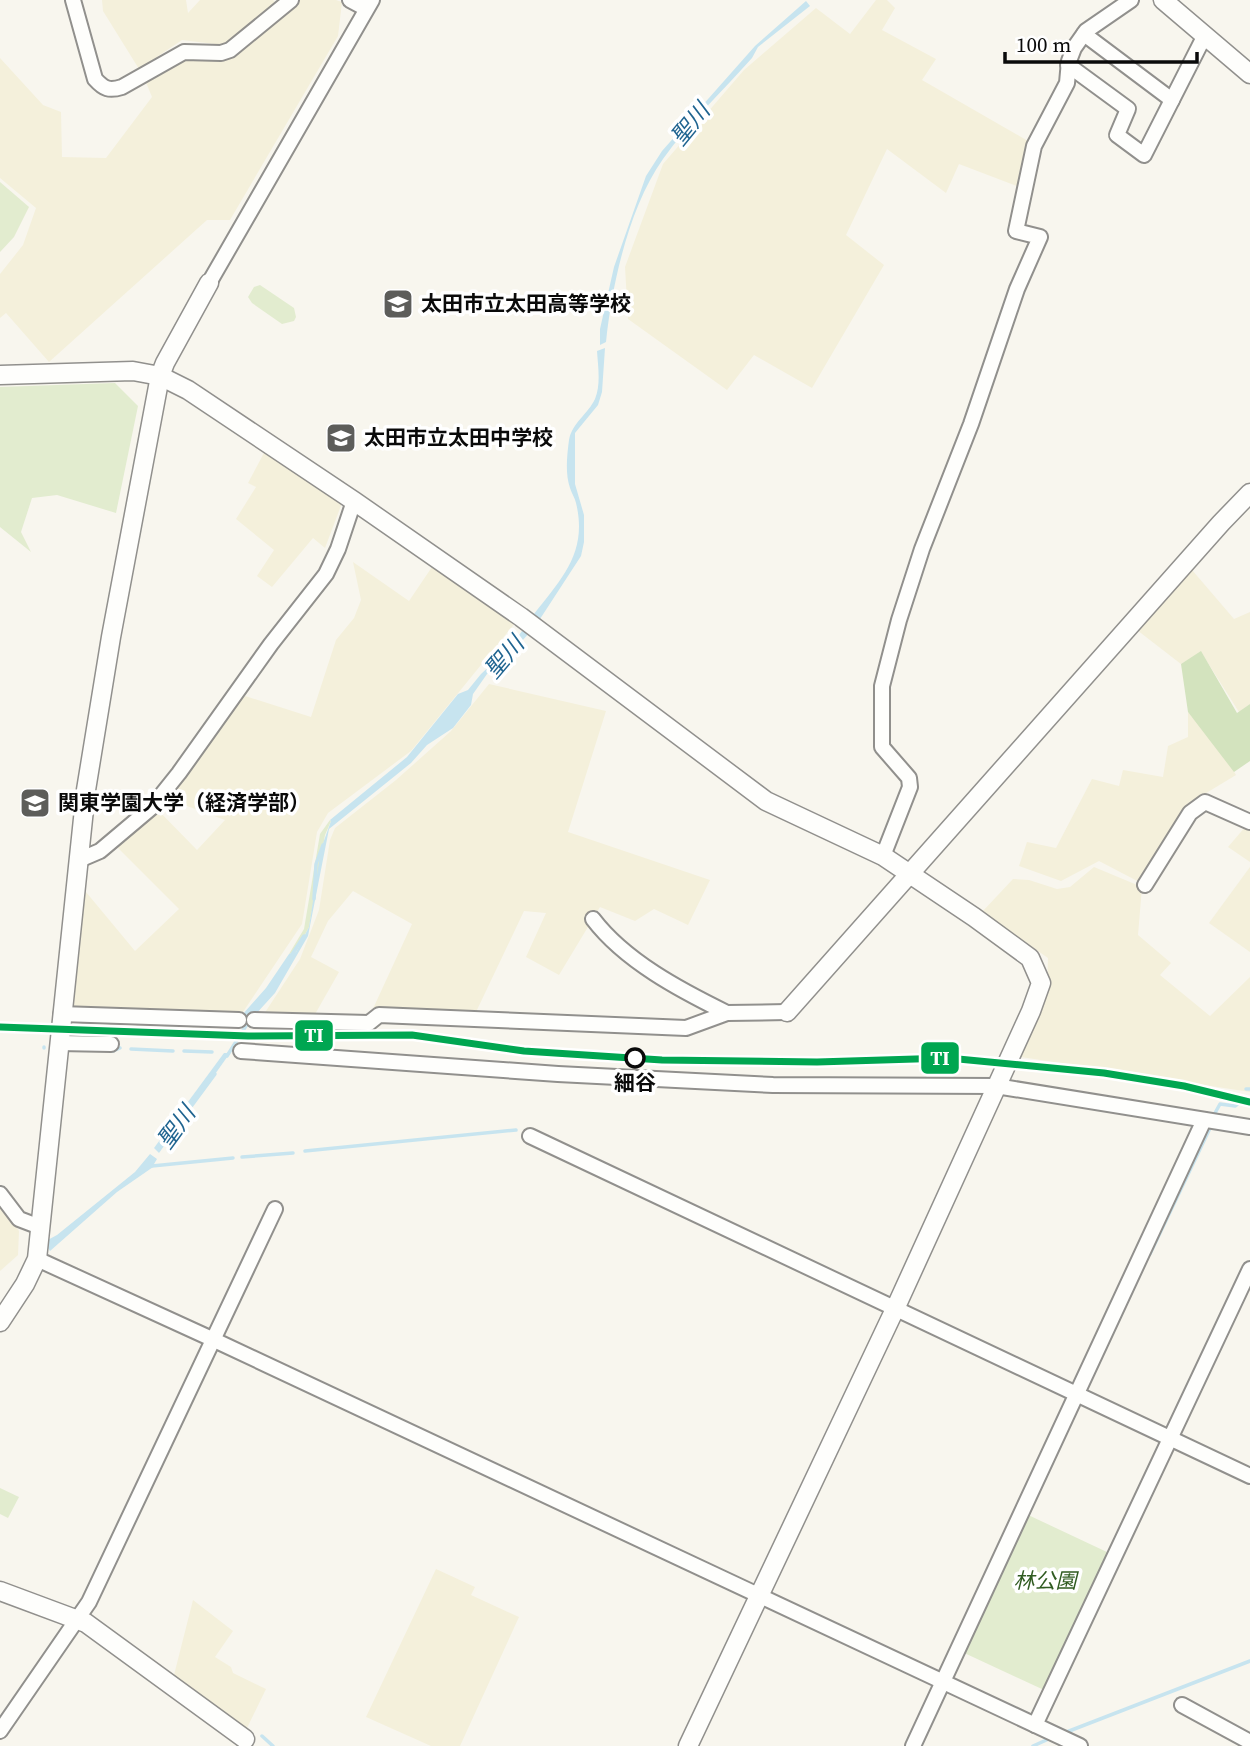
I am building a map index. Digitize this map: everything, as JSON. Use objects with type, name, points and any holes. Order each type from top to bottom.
[{"type":"street","points":[[73,0],[95,79],[103,88],[111,91],[122,88],[184,52],[221,53],[230,50],[291,0]]},
{"type":"street","points":[[0,1322],[26,1284],[37,1259],[61,1014],[97,717],[160,376],[209,283],[369,4],[350,0]]},
{"type":"street","points":[[883,856],[910,787],[909,778],[882,747],[882,686],[922,548],[971,424],[1017,289],[1040,237],[1016,231],[1034,146],[1067,83],[1068,65],[1074,48],[1084,34],[1131,0]]},
{"type":"street","points":[[1163,0],[1250,74]]},
{"type":"street","points":[[1084,34],[1172,100]]},
{"type":"street","points":[[1068,65],[1128,109],[1117,135],[1144,155],[1205,35]]},
{"type":"street","points":[[0,375],[133,371],[160,376],[208,403],[527,622],[766,801],[883,856],[1030,958],[1041,983],[1031,1011],[895,1309],[688,1746]]},
{"type":"street","points":[[61,1014],[369,1023],[379,1015],[686,1028],[727,1013],[788,1012],[1250,493]]},
{"type":"street","points":[[79,860],[100,850],[151,808],[179,773],[271,644],[326,574],[338,549],[354,501]]},
{"type":"street","points":[[1145,885],[1190,813],[1205,802],[1250,822]]},
{"type":"street","points":[[593,919],[606,936],[676,989],[727,1013]]},
{"type":"street","points":[[59,1044],[111,1044]]},
{"type":"street","points":[[241,1051],[531,1072],[747,1083],[996,1086],[1250,1127]]},
{"type":"street","points":[[913,1746],[1204,1120]]},
{"type":"street","points":[[530,1136],[1250,1476]]},
{"type":"street","points":[[0,1194],[19,1219],[40,1227]]},
{"type":"street","points":[[0,1731],[89,1602],[275,1209]]},
{"type":"street","points":[[37,1259],[1035,1725],[1062,1742],[1080,1746]]},
{"type":"street","points":[[1035,1725],[1250,1269]]},
{"type":"street","points":[[0,1591],[78,1618],[168,1681],[249,1743]]},
{"type":"street","points":[[1182,1705],[1249,1743]]},
{"type":"shaded area","points":[[102,0],[186,0],[188,13],[200,0],[275,2],[233,40],[223,45],[182,40],[139,69],[103,11]]},
{"type":"shaded area","points":[[300,0],[342,2],[338,36],[230,220],[207,220],[49,362],[6,313],[0,318],[0,274],[23,245],[36,208],[0,178],[0,58],[43,105],[61,112],[62,157],[106,158],[152,97],[145,80],[187,52],[228,57]]},
{"type":"shaded area","points":[[876,0],[887,0],[895,8],[882,30],[936,59],[922,80],[1028,141],[1019,187],[959,164],[946,193],[887,149],[846,235],[884,265],[812,388],[754,355],[727,390],[628,319],[625,267],[663,164],[744,70],[816,8],[850,34]]},
{"type":"shaded area","points":[[265,451],[342,503],[325,548],[313,538],[272,587],[257,576],[274,550],[236,519],[256,487],[248,483]]},
{"type":"shaded area","points":[[353,562],[409,601],[434,564],[516,622],[411,751],[328,813],[317,832],[302,924],[241,1015],[68,1007],[81,886],[135,951],[179,909],[112,842],[153,805],[197,850],[225,820],[160,796],[245,696],[311,717],[336,640],[354,618],[361,600]]},
{"type":"shaded area","points":[[1192,570],[1234,619],[1250,612],[1250,704],[1239,712],[1201,652],[1181,664],[1137,630]]},
{"type":"shaded area","points":[[489,684],[606,711],[568,832],[710,880],[688,925],[654,909],[635,921],[600,907],[559,975],[526,957],[546,913],[524,911],[476,1012],[371,1013],[412,924],[353,891],[328,921],[311,957],[339,972],[314,1016],[264,1014],[300,959],[319,910],[330,840],[335,828],[396,780],[451,731]]},
{"type":"shaded area","points":[[1188,712],[1226,758],[1236,775],[1193,801],[1145,885],[1099,861],[1061,881],[1019,866],[1027,842],[1056,848],[1092,779],[1119,786],[1123,770],[1163,777],[1168,746],[1188,737]]},
{"type":"shaded area","points":[[1246,826],[1250,827],[1250,862],[1228,847]]},
{"type":"shaded area","points":[[1094,867],[1142,887],[1138,935],[1171,963],[1160,975],[1210,1016],[1250,977],[1250,1092],[1015,1056],[1047,988],[1048,958],[982,912],[1013,879],[1029,880],[1057,889],[1070,887]]},
{"type":"shaded area","points":[[1250,867],[1250,952],[1209,923]]},
{"type":"shaded area","points":[[0,1204],[19,1231],[18,1255],[0,1271]]},
{"type":"shaded area","points":[[436,1569],[475,1587],[471,1595],[519,1617],[460,1746],[431,1746],[366,1717]]},
{"type":"shaded area","points":[[193,1600],[233,1631],[215,1657],[231,1667],[233,1673],[266,1689],[247,1728],[240,1729],[174,1675]]},
{"type":"green space","points":[[0,182],[29,207],[14,237],[0,252]]},
{"type":"green space","points":[[260,285],[294,308],[294,321],[282,324],[252,303],[248,297],[254,287]]},
{"type":"green space","points":[[115,383],[138,406],[116,513],[57,495],[32,498],[21,532],[31,552],[0,527],[0,387]]},
{"type":"green space","points":[[1201,651],[1237,713],[1250,704],[1250,761],[1234,772],[1188,712],[1181,664]]},
{"type":"green space","points":[[330,820],[309,927],[296,952],[289,954],[304,929],[320,834]]},
{"type":"green space","points":[[0,1488],[19,1497],[8,1518],[0,1514]]},
{"type":"green space","name":"林公園","points":[[1024,1513],[1109,1553],[1044,1690],[960,1651]]},
{"type":"water","points":[[806,1],[810,6],[758,47],[752,58],[684,132],[651,178],[624,247],[606,342],[600,345],[600,329],[614,267],[646,176],[662,151],[755,46]]},
{"type":"water","points":[[605,348],[602,392],[598,405],[575,433],[575,484],[584,515],[581,556],[540,619],[534,614],[563,576],[575,550],[579,520],[576,501],[567,477],[569,440],[573,429],[597,394],[597,351]]},
{"type":"water","points":[[524,628],[530,632],[507,658],[487,674],[473,694],[471,705],[453,728],[427,745],[411,763],[329,829],[308,936],[275,993],[255,1015],[242,1015],[266,988],[289,954],[296,952],[309,927],[321,849],[330,820],[407,757],[458,694],[468,690],[513,644]]},
{"type":"water","points":[[224,1053],[230,1053],[159,1153],[154,1148]]},
{"type":"water","points":[[150,1154],[157,1159],[154,1164],[156,1165],[117,1192],[50,1251],[44,1242],[57,1235],[135,1172]]},
{"type":"waterway","name":"聖川","points":[[314,899],[316,864],[323,845]]},
{"type":"waterway","name":"聖川","points":[[291,956],[304,936]]},
{"type":"waterway","name":"聖川","points":[[227,1056],[249,1021]]},
{"type":"waterway","points":[[113,1051],[120,1048]]},
{"type":"waterway","points":[[131,1049],[173,1051]]},
{"type":"waterway","points":[[184,1051],[212,1052]]},
{"type":"waterway","name":"聖川","points":[[184,1116],[215,1074]]},
{"type":"waterway","points":[[1215,1113],[1220,1104],[1235,1106],[1239,1103]]},
{"type":"waterway","points":[[1150,1254],[1211,1126]]},
{"type":"waterway","points":[[305,1151],[516,1130]]},
{"type":"waterway","points":[[242,1157],[293,1153]]},
{"type":"waterway","points":[[152,1166],[233,1158]]},
{"type":"waterway","points":[[1064,1733],[1250,1661]]},
{"type":"waterway","points":[[262,1736],[273,1746]]},
{"type":"waterway","points":[[1033,1746],[1053,1737]]},
{"type":"transit line","name":"TI","points":[[0,1027],[248,1036],[412,1035],[524,1051],[662,1060],[817,1062],[948,1058],[1104,1073],[1184,1086],[1250,1102]]},
{"type":"place","name":"太田市立太田高等学校","points":[[398,304]]},
{"type":"place","name":"太田市立太田中学校","points":[[341,438]]},
{"type":"place","name":"関東学園大学（経済学部）","points":[[35,803]]},
{"type":"place","name":"細谷","points":[[635,1058]]}]
